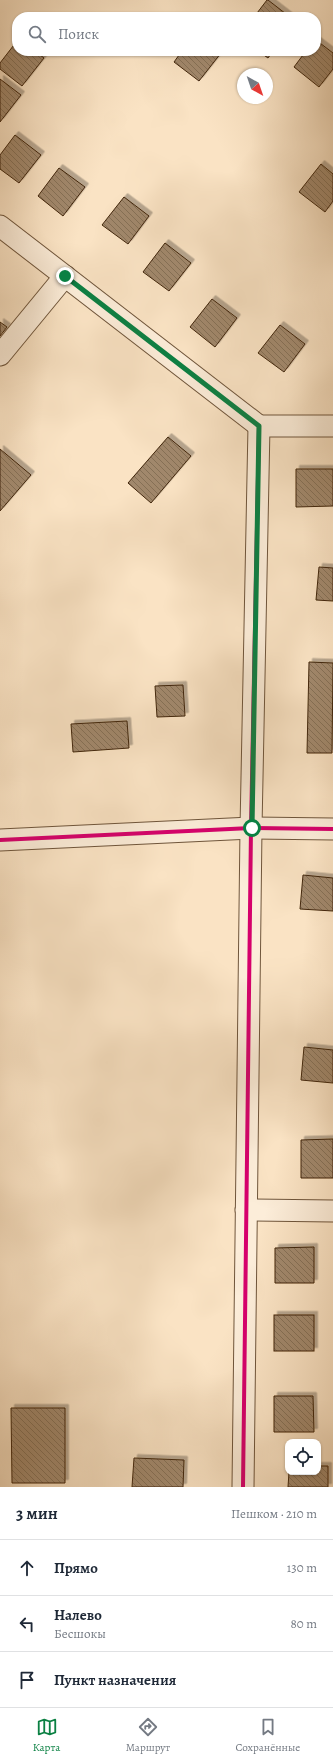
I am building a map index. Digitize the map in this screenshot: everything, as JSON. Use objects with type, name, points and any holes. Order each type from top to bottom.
[{"type":"street","points":[[0,226],[259,426],[333,426]]},
{"type":"street","points":[[0,354],[65,276]]},
{"type":"street","points":[[243,1487],[259,426]]},
{"type":"street","points":[[0,840],[252,828],[333,829]]},
{"type":"street","points":[[246,1210],[333,1211]]},
{"type":"building","points":[[268,0],[284,12],[258,12]]},
{"type":"building","points":[[321,44],[333,53],[333,69],[319,87],[294,67],[302,56],[321,56]]},
{"type":"building","points":[[12,47],[12,56],[41,56],[44,58],[22,86],[0,69],[0,63]]},
{"type":"building","points":[[178,56],[219,56],[199,81],[174,62]]},
{"type":"building","points":[[0,79],[21,95],[0,122]]},
{"type":"building","points":[[15,135],[41,155],[19,183],[0,169],[0,155]]},
{"type":"building","points":[[321,164],[333,174],[333,201],[325,212],[299,192]]},
{"type":"building","points":[[59,168],[85,187],[63,216],[38,196]]},
{"type":"building","points":[[124,197],[149,216],[128,244],[102,225]]},
{"type":"building","points":[[165,243],[191,263],[169,291],[143,272]]},
{"type":"building","points":[[212,299],[237,318],[215,347],[190,327]]},
{"type":"building","points":[[0,322],[7,327],[0,336]]},
{"type":"building","points":[[280,325],[305,344],[284,372],[258,353]]},
{"type":"building","points":[[168,437],[191,456],[151,503],[128,483]]},
{"type":"building","points":[[0,449],[31,475],[0,511]]},
{"type":"building","points":[[296,469],[333,469],[333,506],[296,507]]},
{"type":"building","points":[[319,567],[333,568],[333,601],[316,600]]},
{"type":"building","points":[[309,662],[333,663],[332,753],[307,753]]},
{"type":"building","points":[[183,685],[185,716],[157,717],[155,686]]},
{"type":"building","points":[[127,721],[129,748],[73,752],[71,724]]},
{"type":"building","points":[[303,875],[333,878],[333,911],[300,909]]},
{"type":"building","points":[[304,1047],[333,1050],[333,1083],[301,1080]]},
{"type":"building","points":[[333,1139],[333,1178],[301,1178],[301,1140]]},
{"type":"building","points":[[314,1247],[314,1283],[275,1283],[275,1248]]},
{"type":"building","points":[[274,1315],[314,1315],[314,1351],[274,1351]]},
{"type":"building","points":[[274,1396],[313,1396],[314,1432],[274,1432]]},
{"type":"building","points":[[11,1408],[65,1408],[65,1483],[12,1483]]},
{"type":"building","points":[[134,1458],[184,1460],[183,1487],[132,1487]]},
{"type":"building","points":[[321,1466],[328,1466],[328,1487],[288,1487],[289,1475],[321,1475]]},
{"type":"cycle path","points":[[243,1487],[251,828],[259,426]]},
{"type":"cycle path","points":[[0,840],[251,828],[333,829]]},
{"type":"route","points":[[65,276],[259,426],[252,828]]}]
